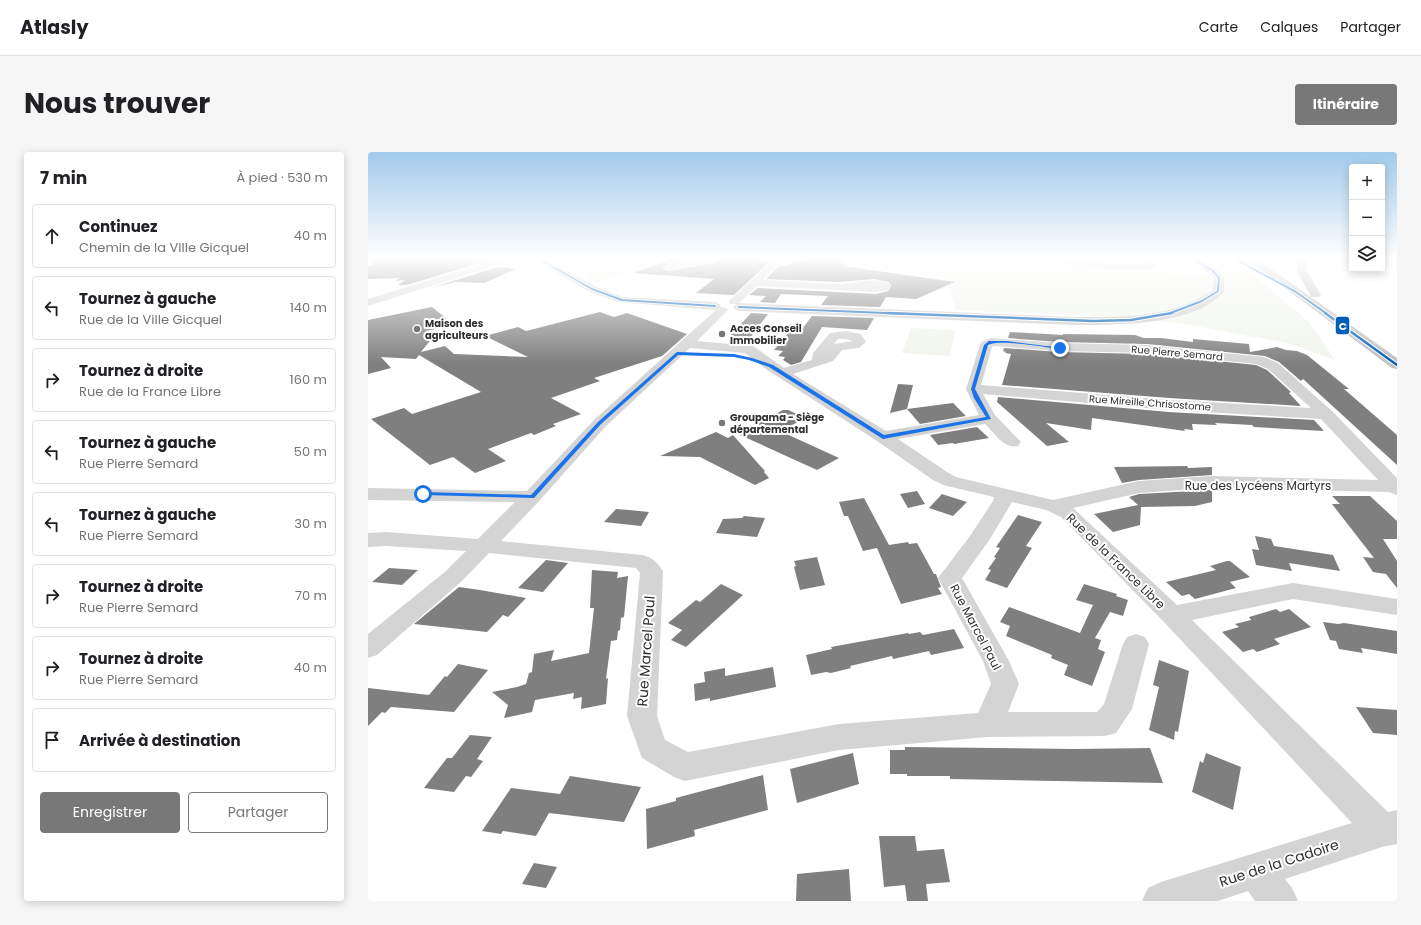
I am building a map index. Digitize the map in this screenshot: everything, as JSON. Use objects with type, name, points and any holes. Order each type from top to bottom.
[{"type":"highway","points":[[1299,294],[1319,308],[1353,321],[1397,352]]},
{"type":"highway","points":[[1315,295],[1337,316],[1397,365]]},
{"type":"street","points":[[368,304],[400,294]]},
{"type":"street","points":[[604,294],[634,301],[1074,321],[1120,320],[1181,311],[1205,302],[1215,294]]},
{"type":"street","points":[[368,648],[454,576],[532,497],[600,423],[742,294]]},
{"type":"street","name":"Rue Pierre Semard","points":[[973,389],[986,345],[991,342],[1006,342],[1060,348],[1147,349],[1259,360],[1273,366],[1326,414],[1396,487]]},
{"type":"street","name":"Rue de la France Libre","points":[[682,349],[750,359],[777,370],[950,481],[1053,506],[1068,513],[1389,829]]},
{"type":"street","points":[[777,370],[818,362]]},
{"type":"street","points":[[973,389],[989,418],[1012,442]]},
{"type":"street","name":"Rue Mireille Chrisostome","points":[[973,389],[1169,405],[1326,414]]},
{"type":"street","points":[[883,437],[989,418]]},
{"type":"street","name":"Rue des Lycéens Martyrs","points":[[1053,506],[1139,487],[1211,482],[1396,487]]},
{"type":"street","points":[[368,494],[532,497]]},
{"type":"street","name":"Rue Marcel Paul","points":[[988,725],[1005,684],[996,661],[950,578],[991,520],[1003,501],[1004,494]]},
{"type":"street","points":[[368,540],[386,539],[484,546]]},
{"type":"street","name":"Rue Marcel Paul","points":[[484,546],[642,562],[652,571],[642,716],[653,749],[685,766],[839,737],[988,725],[1105,724],[1117,709],[1136,644]]},
{"type":"street","points":[[1172,615],[1294,591],[1397,607]]},
{"type":"street","name":"Rue de la Cadoire","points":[[1161,901],[1389,829]]},
{"type":"street","points":[[1255,871],[1279,901]]},
{"type":"shaded area","points":[[951,294],[1276,294],[1310,323],[1335,360],[1287,343],[1186,324],[1120,317],[956,310]]},
{"type":"shaded area","points":[[911,328],[955,330],[950,356],[902,353]]},
{"type":"building","points":[[714,294],[735,294],[734,295]]},
{"type":"building","points":[[750,294],[928,294],[916,299],[886,297],[880,307],[821,305],[828,296],[781,294],[775,303],[760,302],[766,296],[749,295]]},
{"type":"building","points":[[432,307],[447,319],[441,328],[426,331],[433,337],[421,352],[445,346],[454,354],[528,357],[485,336],[518,327],[526,331],[600,312],[614,317],[627,313],[687,334],[662,356],[594,378],[600,381],[551,398],[581,414],[553,424],[556,426],[534,435],[531,433],[488,449],[506,461],[475,473],[453,457],[430,465],[371,419],[404,408],[412,414],[481,392],[419,355],[416,359],[381,357],[391,368],[368,374],[368,320]]},
{"type":"building","points":[[751,313],[768,314],[750,338],[729,337]]},
{"type":"building","points":[[812,316],[874,318],[867,330],[822,327],[801,362],[791,365],[783,360],[785,357],[778,356],[783,351],[774,350],[789,332],[799,333]]},
{"type":"building","points":[[1010,332],[1063,335],[1135,335],[1144,338],[1161,338],[1193,342],[1193,339],[1249,344],[1250,352],[1277,347],[1297,351],[1307,355],[1349,389],[1344,389],[1397,435],[1397,465],[1303,379],[1301,381],[1279,362],[1265,356],[1147,344],[1059,342],[1008,338]]},
{"type":"building","points":[[1004,348],[1059,352],[1147,354],[1256,365],[1267,370],[1291,392],[1289,393],[1301,406],[1169,398],[1002,385],[1011,354],[1005,353],[1006,352],[1003,351]]},
{"type":"building","points":[[898,384],[913,385],[907,409],[890,413]]},
{"type":"building","points":[[998,397],[1169,412],[1314,420],[1324,431],[1215,423],[1217,425],[1192,424],[1193,430],[1184,429],[1185,431],[1092,418],[1091,430],[1046,423],[1069,442],[1047,446],[997,402]]},
{"type":"building","points":[[953,403],[966,416],[920,424],[907,409]]},
{"type":"building","points":[[783,410],[788,410],[806,418],[780,431],[839,458],[817,470],[738,434]]},
{"type":"building","points":[[977,427],[989,438],[938,445],[930,435]]},
{"type":"building","points":[[716,432],[728,438],[733,435],[765,471],[764,472],[769,478],[755,485],[700,457],[660,456]]},
{"type":"building","points":[[1187,466],[1188,468],[1212,467],[1212,475],[1139,480],[1122,483],[1114,467]]},
{"type":"building","points":[[1212,490],[1212,502],[1195,506],[1141,507],[1140,525],[1113,532],[1094,514],[1138,505],[1129,497],[1139,494]]},
{"type":"building","points":[[917,491],[925,504],[908,508],[900,494]]},
{"type":"building","points":[[942,494],[967,502],[953,516],[929,508]]},
{"type":"building","points":[[1332,496],[1370,496],[1397,521],[1397,539],[1383,539],[1397,561],[1397,588],[1386,574],[1373,572],[1363,557],[1374,558],[1332,504],[1340,504]]},
{"type":"building","points":[[864,498],[889,545],[908,542],[909,544],[917,543],[934,574],[936,574],[941,587],[938,588],[942,594],[901,604],[877,548],[863,551],[848,516],[844,516],[839,502]]},
{"type":"building","points":[[616,509],[649,512],[641,526],[604,522]]},
{"type":"building","points":[[1018,515],[1042,522],[1026,546],[1032,548],[1007,588],[985,580],[991,570],[988,569],[996,558],[994,557],[1000,548],[996,547]]},
{"type":"building","points":[[744,516],[765,518],[757,537],[716,533],[723,519],[742,518]]},
{"type":"building","points":[[1255,536],[1271,539],[1274,546],[1333,555],[1340,571],[1289,563],[1292,571],[1256,565],[1252,549],[1259,550]]},
{"type":"building","points":[[817,557],[825,585],[800,590],[794,567],[796,566],[794,561]]},
{"type":"building","points":[[546,560],[568,563],[543,592],[518,588]]},
{"type":"building","points":[[1230,561],[1250,577],[1230,582],[1236,588],[1195,599],[1189,594],[1182,596],[1166,582],[1216,570],[1210,566]]},
{"type":"building","points":[[389,568],[418,570],[402,585],[372,582]]},
{"type":"building","points":[[592,570],[618,572],[617,578],[628,576],[624,617],[621,618],[617,640],[611,641],[606,679],[608,678],[606,704],[581,709],[582,697],[573,699],[574,693],[535,700],[532,712],[504,718],[508,705],[492,692],[526,684],[529,673],[532,672],[534,654],[554,650],[551,661],[589,653],[594,608],[590,608]]},
{"type":"building","points":[[721,584],[743,595],[686,647],[671,640],[682,630],[668,623],[696,600],[700,602]]},
{"type":"building","points":[[1084,584],[1117,594],[1116,596],[1128,600],[1123,616],[1110,612],[1095,638],[1101,640],[1098,649],[1105,652],[1092,686],[1064,675],[1068,665],[1051,658],[1052,655],[1006,636],[1010,626],[1000,622],[1009,607],[1080,633],[1093,605],[1076,600]]},
{"type":"building","points":[[459,587],[526,598],[508,617],[503,615],[487,632],[414,624]]},
{"type":"building","points":[[1276,609],[1280,612],[1289,609],[1311,627],[1274,639],[1280,644],[1257,652],[1253,649],[1243,652],[1222,632],[1239,627],[1235,624],[1251,620],[1249,617]]},
{"type":"building","points":[[1323,622],[1338,624],[1344,623],[1397,631],[1397,654],[1361,648],[1363,653],[1339,649],[1336,641],[1330,640]]},
{"type":"building","points":[[954,629],[964,648],[931,655],[929,651],[893,659],[892,656],[850,666],[851,668],[831,673],[826,672],[811,675],[806,655],[832,649],[831,647],[908,633],[920,632],[923,635]]},
{"type":"building","points":[[1159,660],[1189,671],[1178,732],[1175,731],[1174,740],[1149,730],[1159,687],[1153,685]]},
{"type":"building","points":[[458,664],[488,670],[454,712],[391,707],[385,713],[382,712],[368,726],[368,688],[429,695],[445,676],[447,677]]},
{"type":"building","points":[[773,667],[776,687],[710,701],[710,698],[695,701],[694,684],[705,682],[704,672],[725,668],[725,676]]},
{"type":"building","points":[[1356,707],[1397,710],[1397,735],[1373,733]]},
{"type":"building","points":[[470,735],[492,737],[477,759],[483,761],[471,777],[466,776],[454,792],[424,788],[447,758],[452,758]]},
{"type":"building","points":[[905,747],[1076,749],[1150,748],[1163,783],[950,779],[950,776],[907,776],[907,774],[890,774],[890,750],[905,750]]},
{"type":"building","points":[[853,753],[859,784],[797,803],[790,769]]},
{"type":"building","points":[[1206,753],[1241,767],[1233,810],[1192,792],[1200,761],[1203,763]]},
{"type":"building","points":[[763,775],[768,810],[694,830],[695,836],[647,849],[646,809],[676,801],[676,798]]},
{"type":"building","points":[[570,776],[641,787],[624,822],[549,813],[536,836],[503,831],[501,834],[482,831],[511,788],[560,794]]},
{"type":"building","points":[[879,836],[915,836],[917,851],[944,849],[950,882],[926,884],[928,901],[907,901],[905,885],[884,887]]},
{"type":"building","points":[[534,863],[557,867],[546,888],[522,884]]},
{"type":"building","points":[[849,869],[851,901],[796,901],[797,874]]},
{"type":"transit line","name":"C","points":[[606,294],[622,300],[715,306]]},
{"type":"transit line","name":"C","points":[[739,307],[1074,321],[1112,321],[1167,315],[1185,309],[1213,294]]},
{"type":"transit line","name":"C","points":[[1299,294],[1397,365]]},
{"type":"place","name":"Maison des agriculteurs","points":[[417,329]]},
{"type":"place","name":"Acces Conseil Immobilier","points":[[722,334]]},
{"type":"place","name":"Groupama - Siège départemental","points":[[722,423]]},
{"type":"route","points":[[423,494],[532,497],[600,423],[677,353],[734,356],[750,359],[771,366],[883,437],[989,418],[973,389],[986,345],[991,342],[1006,342],[1060,348]]}]
